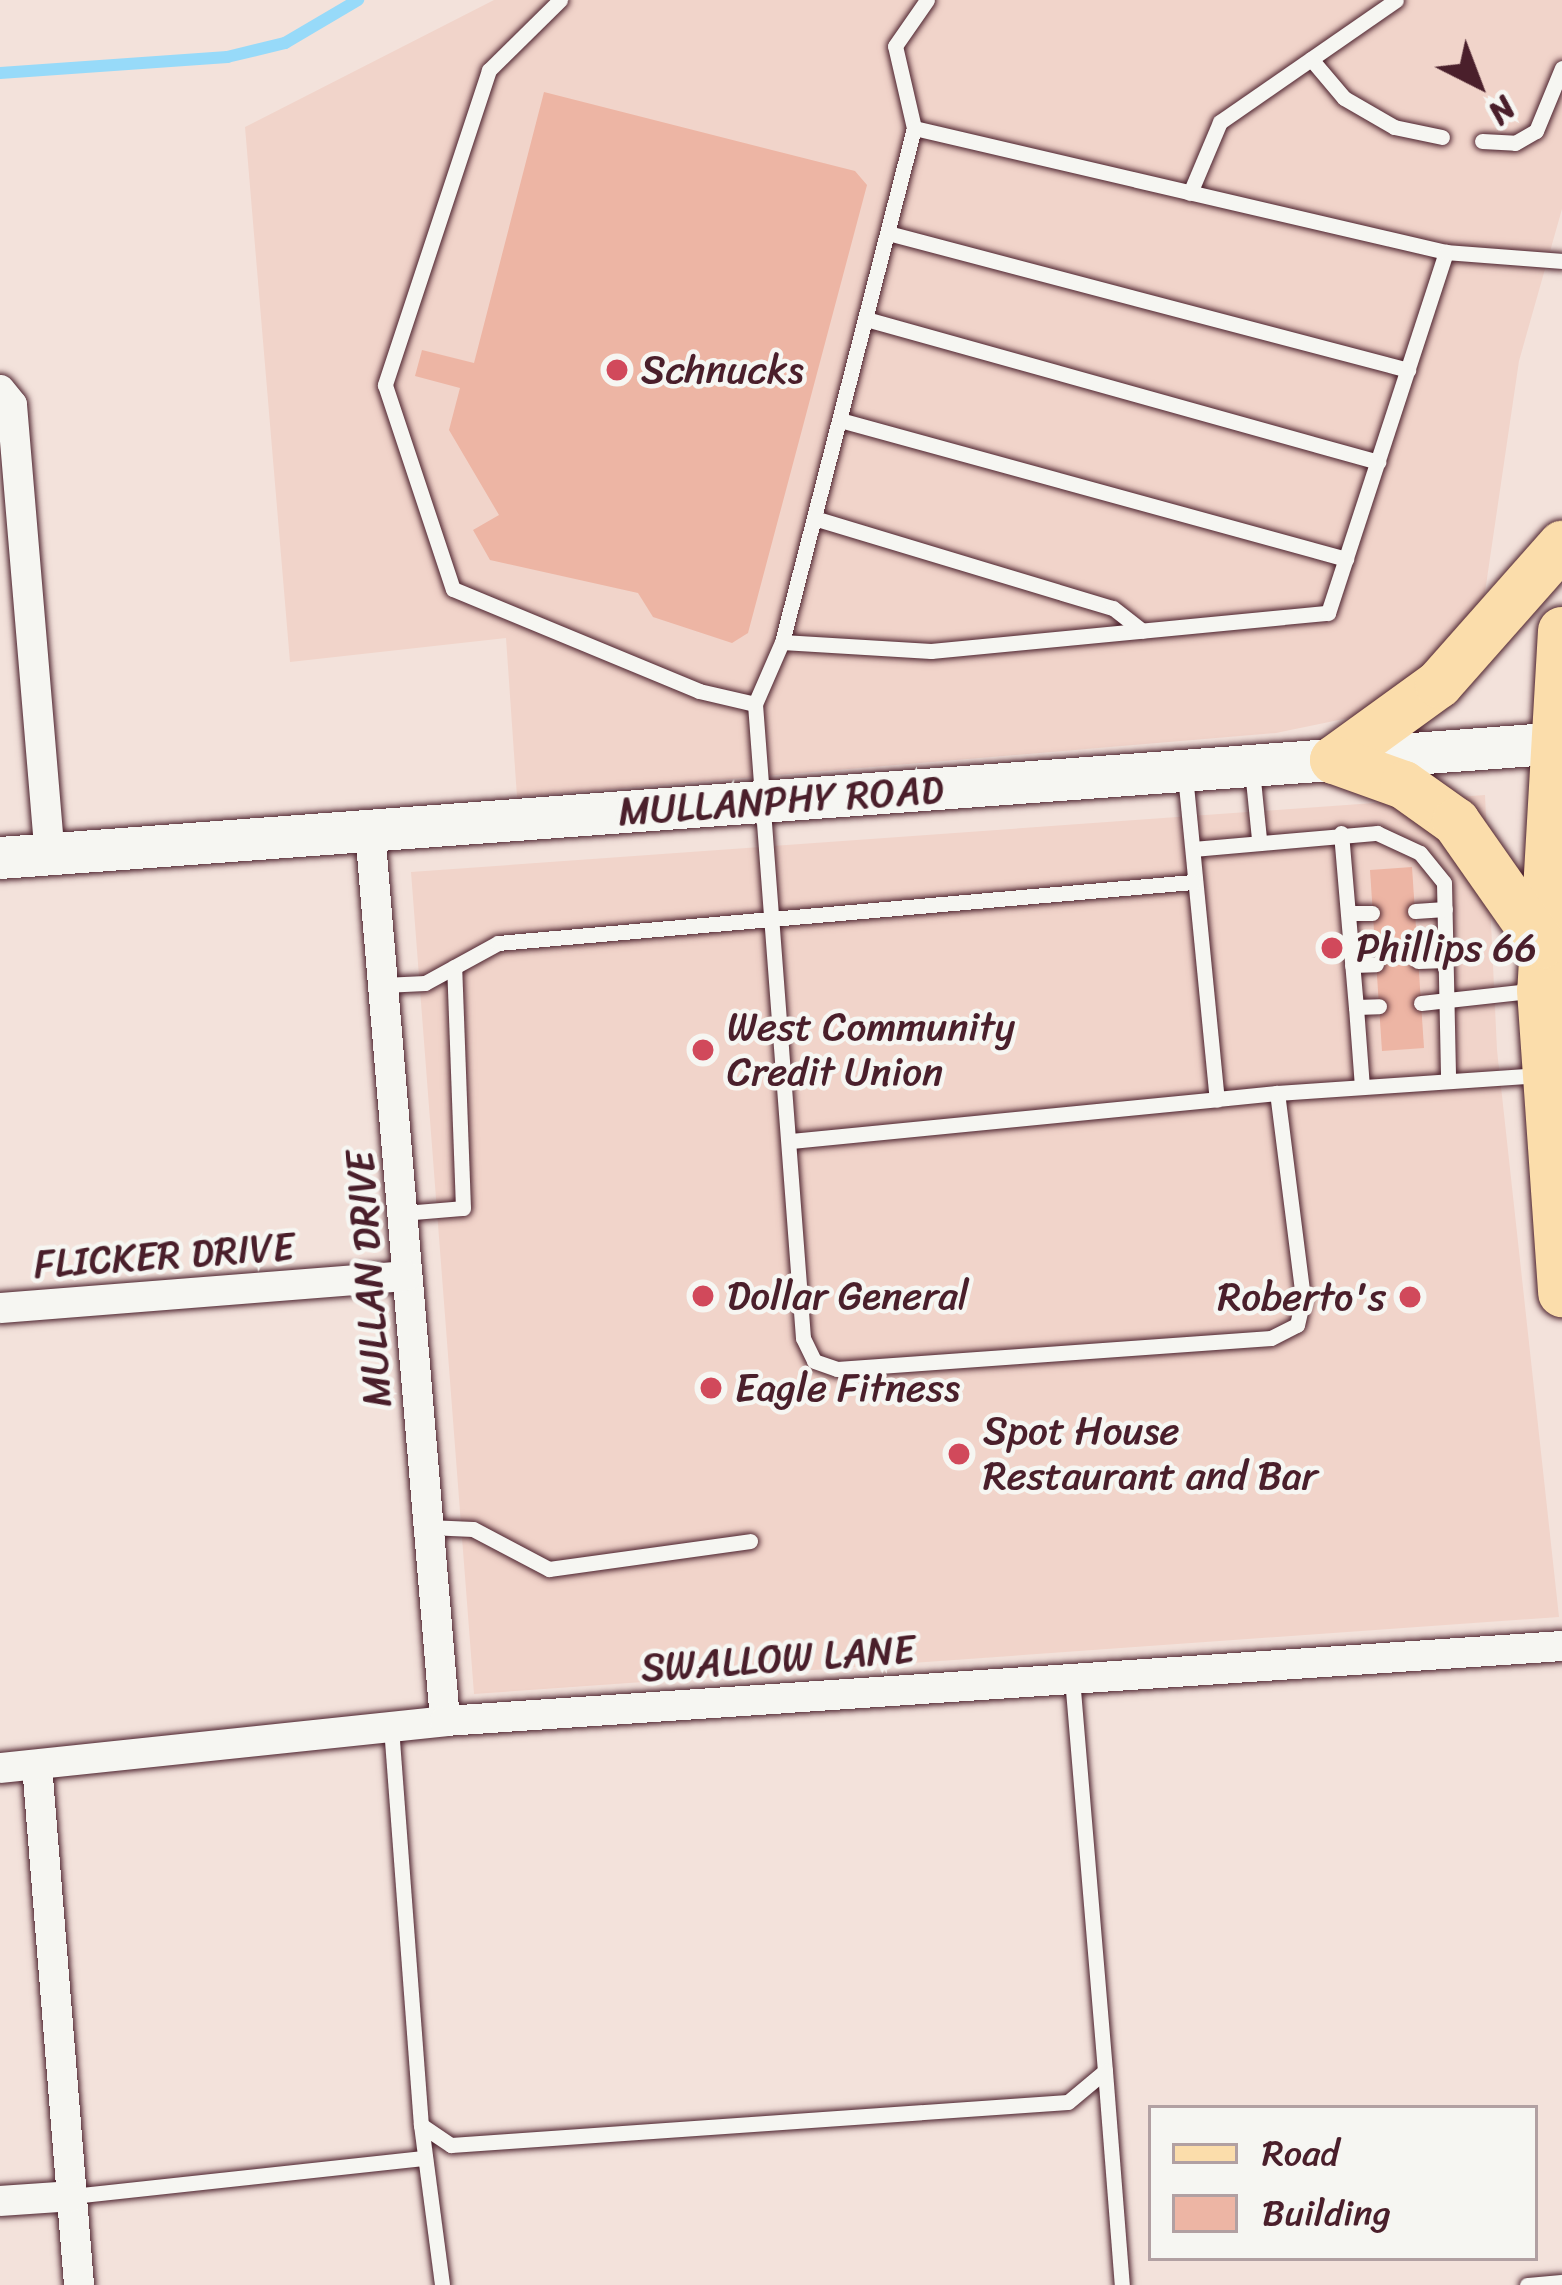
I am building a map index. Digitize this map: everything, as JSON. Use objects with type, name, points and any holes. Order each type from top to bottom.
[{"type":"main road","points":[[1334,760],[1438,684],[1562,544]]},
{"type":"main road","points":[[1562,631],[1544,1074],[1562,1293]]},
{"type":"main road","points":[[1334,760],[1404,785],[1456,822],[1549,952]]},
{"type":"street","points":[[0,390],[13,405],[50,855]]},
{"type":"street","name":"MULLANPHY ROAD","points":[[0,858],[1555,744]]},
{"type":"street","name":"MULLAN DRIVE","points":[[370,831],[445,1721]]},
{"type":"street","name":"FLICKER DRIVE","points":[[0,1308],[406,1276]]},
{"type":"street","name":"SWALLOW LANE","points":[[0,1768],[445,1721],[1562,1646]]},
{"type":"street","points":[[38,1765],[80,2285]]},
{"type":"street","points":[[0,2201],[73,2196]]},
{"type":"lane","points":[[560,0],[489,70],[385,385],[453,589],[699,691],[755,704]]},
{"type":"lane","points":[[927,0],[895,46],[914,128],[782,642],[755,704],[776,922],[803,1338],[814,1361],[837,1370],[1271,1338],[1298,1325],[1303,1298],[1276,1093]]},
{"type":"lane","points":[[1190,193],[1220,122],[1396,0]]},
{"type":"lane","points":[[1311,59],[1344,98],[1394,127],[1442,136]]},
{"type":"lane","points":[[1482,141],[1516,143],[1536,131],[1562,68]]},
{"type":"lane","points":[[914,128],[1446,252],[1562,261]]},
{"type":"lane","points":[[887,233],[1408,370]]},
{"type":"lane","points":[[782,642],[931,651],[1328,613],[1446,252]]},
{"type":"lane","points":[[866,319],[1378,463]]},
{"type":"lane","points":[[840,420],[1346,559]]},
{"type":"lane","points":[[814,518],[1114,608],[1142,631]]},
{"type":"lane","points":[[1252,768],[1258,839]]},
{"type":"lane","points":[[1184,772],[1217,1099]]},
{"type":"lane","points":[[1341,833],[1362,1087]]},
{"type":"lane","points":[[1193,849],[1258,839],[1377,833],[1420,853],[1444,883],[1448,1081]]},
{"type":"lane","points":[[383,985],[425,983],[498,944],[1193,882]]},
{"type":"lane","points":[[1415,911],[1444,909]]},
{"type":"lane","points":[[1348,913],[1372,913]]},
{"type":"lane","points":[[1421,1003],[1447,999],[1549,952]]},
{"type":"lane","points":[[1418,961],[1446,960]]},
{"type":"lane","points":[[1352,965],[1376,964]]},
{"type":"lane","points":[[403,1213],[463,1208],[454,967]]},
{"type":"lane","points":[[1356,1007],[1379,1006]]},
{"type":"lane","points":[[791,1141],[1276,1093],[1544,1074]]},
{"type":"lane","points":[[428,1527],[472,1529],[549,1569],[750,1541]]},
{"type":"lane","points":[[1072,1679],[1122,2285]]},
{"type":"lane","points":[[391,1727],[421,2125],[442,2285]]},
{"type":"lane","points":[[421,2125],[451,2145],[1068,2102],[1105,2071]]},
{"type":"lane","points":[[73,2196],[425,2158]]},
{"type":"lane","points":[[1527,2285],[1562,2282]]},
{"type":"shaded area","points":[[494,0],[1562,0],[1562,209],[1519,361],[1485,592],[1467,646],[1382,711],[1276,733],[517,797],[506,638],[290,662],[245,127]]},
{"type":"shaded area","points":[[1485,795],[1497,1050],[1559,1617],[474,1694],[411,872]]},
{"type":"building","name":"Schnucks","points":[[544,92],[855,171],[867,185],[748,633],[732,643],[653,617],[638,593],[490,560],[473,530],[499,515],[449,430],[460,388],[415,376],[422,350],[474,363]]},
{"type":"building","points":[[1412,867],[1424,1048],[1382,1051],[1370,870]]},
{"type":"waterway","points":[[0,73],[227,57],[285,43],[358,0]]},
{"type":"place","name":"Schnucks","points":[[617,370]]},
{"type":"place","name":"Phillips 66","points":[[1332,948]]},
{"type":"place","name":"West Community Credit Union","points":[[703,1050]]},
{"type":"place","name":"Dollar General","points":[[703,1296]]},
{"type":"place","name":"Roberto's","points":[[1410,1297]]},
{"type":"place","name":"Eagle Fitness","points":[[711,1388]]},
{"type":"place","name":"Spot House Restaurant and Bar","points":[[959,1454]]}]
